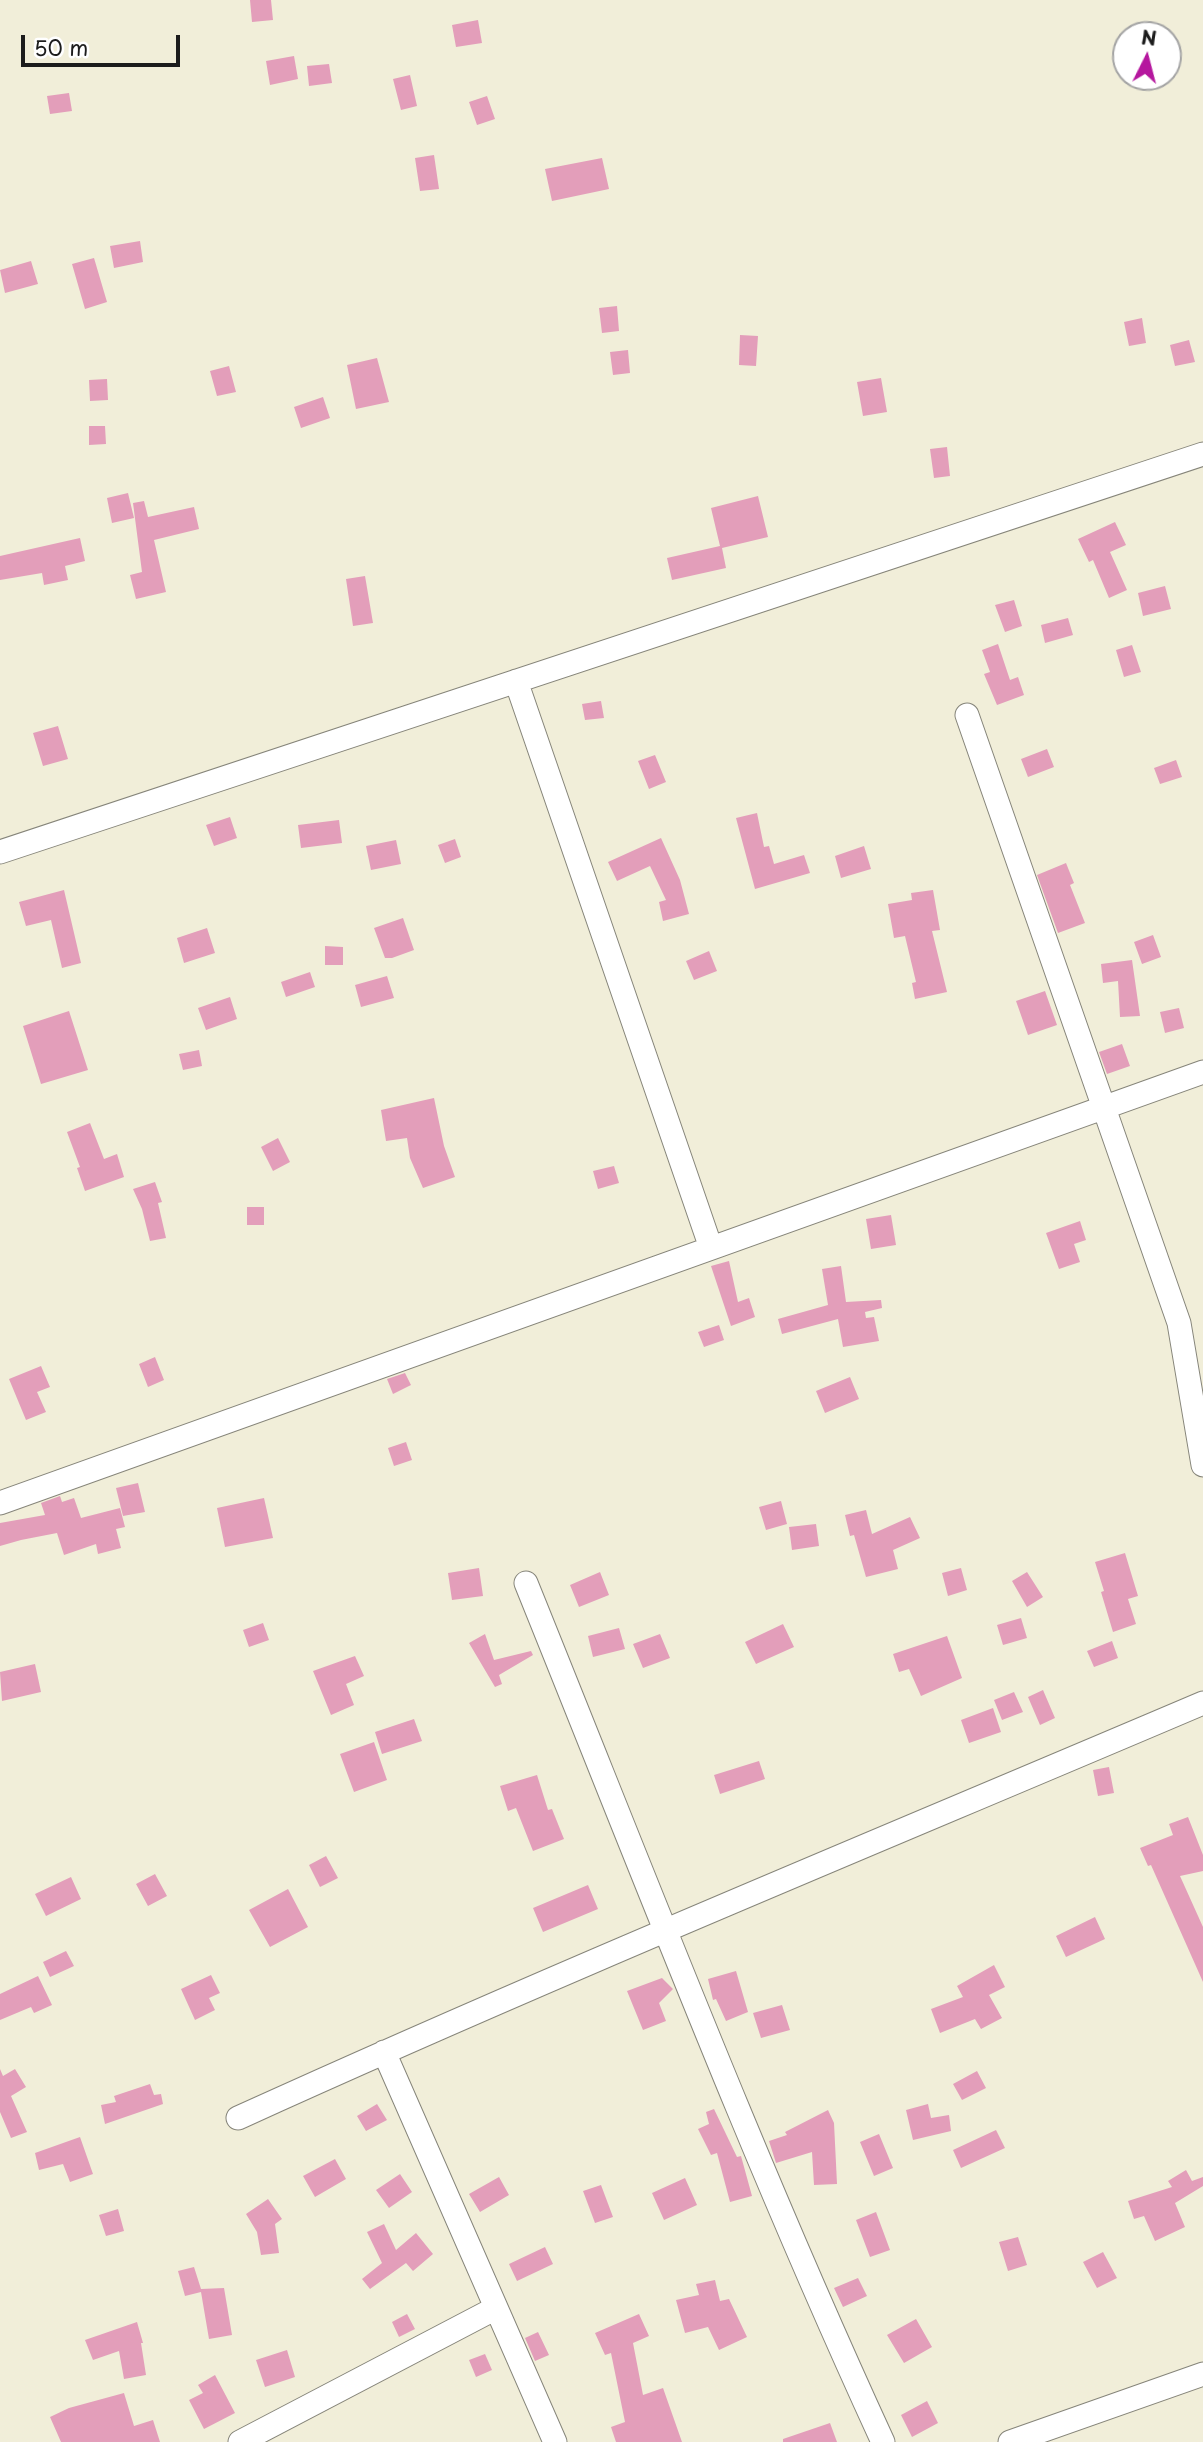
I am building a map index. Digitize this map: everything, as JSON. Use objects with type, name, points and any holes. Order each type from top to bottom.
[{"type":"street","points":[[0,852],[1203,454]]},
{"type":"street","points":[[516,681],[711,1248]]},
{"type":"street","points":[[967,715],[1179,1323],[1203,1465]]},
{"type":"street","points":[[0,1503],[1203,1072]]},
{"type":"street","points":[[526,1583],[763,2167],[883,2442]]},
{"type":"street","points":[[238,2118],[666,1930],[1203,1703]]},
{"type":"street","points":[[384,2052],[555,2442]]},
{"type":"street","points":[[240,2442],[496,2308]]},
{"type":"street","points":[[1010,2442],[1203,2374]]},
{"type":"building","points":[[250,0],[271,0],[273,20],[252,22]]},
{"type":"building","points":[[478,20],[482,43],[456,47],[452,25]]},
{"type":"building","points":[[294,56],[298,79],[270,85],[266,61]]},
{"type":"building","points":[[329,64],[332,83],[309,86],[307,66]]},
{"type":"building","points":[[410,75],[417,106],[401,110],[393,79]]},
{"type":"building","points":[[69,93],[72,111],[50,114],[47,96]]},
{"type":"building","points":[[487,96],[495,119],[477,125],[469,102]]},
{"type":"building","points":[[434,155],[439,189],[420,191],[415,158]]},
{"type":"building","points":[[602,158],[609,189],[552,201],[545,169]]},
{"type":"building","points":[[140,241],[143,262],[114,268],[110,246]]},
{"type":"building","points":[[94,258],[107,302],[85,309],[72,264]]},
{"type":"building","points":[[31,261],[38,284],[5,293],[0,270]]},
{"type":"building","points":[[617,306],[619,331],[602,333],[599,308]]},
{"type":"building","points":[[1142,318],[1146,343],[1129,346],[1124,322]]},
{"type":"building","points":[[740,335],[758,336],[756,366],[739,365]]},
{"type":"building","points":[[1189,340],[1195,362],[1175,366],[1170,345]]},
{"type":"building","points":[[628,350],[630,373],[613,375],[610,352]]},
{"type":"building","points":[[377,358],[389,402],[356,409],[347,365]]},
{"type":"building","points":[[229,366],[236,392],[217,396],[210,371]]},
{"type":"building","points":[[881,378],[887,412],[863,416],[857,382]]},
{"type":"building","points":[[107,379],[108,400],[90,401],[89,380]]},
{"type":"building","points":[[323,397],[330,418],[301,428],[294,407]]},
{"type":"building","points":[[89,426],[105,426],[106,444],[89,445]]},
{"type":"building","points":[[947,447],[950,476],[934,478],[930,449]]},
{"type":"building","points":[[128,493],[134,518],[112,523],[107,498]]},
{"type":"building","points":[[758,496],[768,537],[722,548],[726,568],[672,580],[667,558],[720,546],[711,508]]},
{"type":"building","points":[[144,501],[148,517],[194,507],[199,529],[154,540],[166,592],[136,599],[130,575],[142,572],[133,503]]},
{"type":"building","points":[[1115,522],[1126,545],[1110,552],[1127,590],[1109,598],[1093,560],[1089,562],[1078,539]]},
{"type":"building","points":[[80,538],[85,561],[65,566],[68,580],[44,585],[42,573],[0,580],[0,556]]},
{"type":"building","points":[[365,576],[373,623],[353,626],[346,579]]},
{"type":"building","points":[[1165,586],[1171,609],[1143,616],[1138,593]]},
{"type":"building","points":[[1014,600],[1022,626],[1005,632],[995,605]]},
{"type":"building","points":[[1068,618],[1073,635],[1045,643],[1041,625]]},
{"type":"building","points":[[998,644],[1010,680],[1018,677],[1024,695],[997,705],[984,674],[990,672],[982,650]]},
{"type":"building","points":[[1132,645],[1141,672],[1124,677],[1116,650]]},
{"type":"building","points":[[601,701],[604,718],[585,720],[582,704]]},
{"type":"building","points":[[58,726],[68,759],[43,766],[33,733]]},
{"type":"building","points":[[1047,749],[1054,767],[1028,777],[1021,759]]},
{"type":"building","points":[[655,755],[666,782],[649,789],[638,761]]},
{"type":"building","points":[[1176,760],[1182,777],[1160,784],[1154,768]]},
{"type":"building","points":[[757,813],[764,847],[769,846],[774,864],[804,855],[810,873],[755,889],[736,818]]},
{"type":"building","points":[[230,817],[237,838],[214,846],[206,825]]},
{"type":"building","points":[[339,820],[342,843],[301,848],[298,825]]},
{"type":"building","points":[[661,838],[680,880],[689,914],[663,921],[659,902],[666,900],[650,866],[617,881],[608,862]]},
{"type":"building","points":[[455,839],[461,857],[445,863],[438,845]]},
{"type":"building","points":[[396,840],[401,864],[371,870],[366,846]]},
{"type":"building","points":[[864,846],[871,869],[841,878],[835,856]]},
{"type":"building","points":[[1066,863],[1074,883],[1070,885],[1085,923],[1058,933],[1037,875]]},
{"type":"building","points":[[64,890],[81,963],[62,968],[51,920],[26,926],[19,902]]},
{"type":"building","points":[[933,890],[940,930],[932,931],[947,992],[915,999],[912,983],[916,982],[905,936],[894,938],[888,904],[912,900],[911,893]]},
{"type":"building","points":[[403,918],[414,950],[385,958],[374,928]]},
{"type":"building","points":[[207,928],[215,953],[184,963],[177,938]]},
{"type":"building","points":[[1153,935],[1161,957],[1142,964],[1134,942]]},
{"type":"building","points":[[325,946],[343,947],[343,965],[325,965]]},
{"type":"building","points":[[709,951],[717,971],[694,980],[686,961]]},
{"type":"building","points":[[1132,960],[1140,1016],[1120,1017],[1118,981],[1103,983],[1101,964]]},
{"type":"building","points":[[310,972],[315,987],[286,997],[281,982]]},
{"type":"building","points":[[387,976],[394,998],[361,1007],[355,985]]},
{"type":"building","points":[[1045,991],[1057,1025],[1028,1035],[1016,1001]]},
{"type":"building","points":[[230,997],[237,1019],[206,1030],[198,1008]]},
{"type":"building","points":[[1179,1008],[1184,1028],[1165,1033],[1160,1012]]},
{"type":"building","points":[[69,1011],[88,1070],[41,1084],[23,1026]]},
{"type":"building","points":[[1122,1044],[1130,1066],[1107,1074],[1099,1052]]},
{"type":"building","points":[[199,1050],[202,1066],[183,1070],[179,1054]]},
{"type":"building","points":[[434,1098],[444,1146],[455,1177],[423,1188],[410,1158],[407,1138],[386,1141],[381,1110]]},
{"type":"building","points":[[90,1123],[104,1159],[117,1154],[124,1177],[85,1191],[77,1168],[80,1167],[67,1132]]},
{"type":"building","points":[[278,1138],[290,1162],[273,1171],[261,1147]]},
{"type":"building","points":[[614,1166],[619,1183],[598,1189],[593,1171]]},
{"type":"building","points":[[155,1182],[162,1202],[158,1203],[166,1238],[150,1241],[142,1209],[133,1189]]},
{"type":"building","points":[[247,1207],[264,1207],[264,1225],[247,1225]]},
{"type":"building","points":[[891,1215],[896,1245],[871,1249],[866,1219]]},
{"type":"building","points":[[1080,1221],[1086,1240],[1074,1244],[1080,1262],[1059,1269],[1046,1233]]},
{"type":"building","points":[[729,1261],[738,1302],[749,1298],[755,1317],[731,1326],[711,1266]]},
{"type":"building","points":[[841,1266],[846,1302],[881,1300],[882,1308],[865,1312],[866,1318],[874,1317],[879,1341],[843,1347],[838,1319],[782,1334],[778,1319],[828,1305],[822,1269]]},
{"type":"building","points":[[719,1325],[724,1340],[704,1347],[698,1332]]},
{"type":"building","points":[[155,1357],[164,1380],[148,1387],[139,1364]]},
{"type":"building","points":[[41,1366],[50,1387],[37,1392],[46,1412],[26,1420],[9,1379]]},
{"type":"building","points":[[405,1373],[411,1385],[393,1394],[387,1379]]},
{"type":"building","points":[[850,1377],[859,1399],[825,1413],[816,1391]]},
{"type":"building","points":[[406,1442],[412,1460],[394,1466],[388,1448]]},
{"type":"building","points":[[138,1483],[145,1512],[123,1516],[116,1488]]},
{"type":"building","points":[[60,1496],[62,1502],[74,1498],[81,1518],[120,1508],[125,1527],[116,1529],[121,1548],[98,1554],[96,1544],[64,1555],[57,1533],[0,1546],[0,1523],[45,1515],[41,1503]]},
{"type":"building","points":[[264,1498],[273,1538],[225,1547],[217,1508]]},
{"type":"building","points":[[781,1501],[787,1524],[766,1530],[759,1507]]},
{"type":"building","points":[[866,1510],[872,1534],[910,1517],[920,1538],[893,1550],[898,1569],[866,1577],[854,1535],[850,1536],[845,1515]]},
{"type":"building","points":[[816,1524],[819,1546],[792,1550],[789,1527]]},
{"type":"building","points":[[1125,1553],[1138,1596],[1128,1599],[1136,1624],[1113,1632],[1095,1562]]},
{"type":"building","points":[[479,1568],[483,1596],[452,1600],[448,1573]]},
{"type":"building","points":[[961,1568],[967,1590],[948,1596],[942,1573]]},
{"type":"building","points":[[600,1572],[609,1595],[579,1607],[570,1585]]},
{"type":"building","points":[[1027,1572],[1043,1597],[1027,1607],[1012,1581]]},
{"type":"building","points":[[1021,1618],[1027,1638],[1003,1645],[997,1625]]},
{"type":"building","points":[[263,1623],[269,1640],[249,1647],[243,1630]]},
{"type":"building","points":[[783,1624],[794,1647],[756,1664],[745,1642]]},
{"type":"building","points":[[619,1628],[625,1649],[593,1657],[588,1636]]},
{"type":"building","points":[[485,1634],[494,1660],[531,1651],[533,1655],[499,1675],[502,1684],[495,1687],[469,1643]]},
{"type":"building","points":[[660,1634],[670,1658],[643,1668],[633,1644]]},
{"type":"building","points":[[947,1636],[962,1678],[921,1696],[909,1669],[899,1672],[893,1654]]},
{"type":"building","points":[[1112,1641],[1118,1658],[1094,1667],[1087,1651]]},
{"type":"building","points":[[355,1656],[364,1676],[346,1684],[354,1705],[331,1715],[313,1671]]},
{"type":"building","points":[[35,1664],[41,1692],[2,1701],[0,1672]]},
{"type":"building","points":[[1043,1690],[1055,1718],[1040,1725],[1028,1697]]},
{"type":"building","points":[[1014,1692],[1023,1712],[1002,1720],[994,1700]]},
{"type":"building","points":[[993,1708],[1001,1732],[969,1743],[961,1720]]},
{"type":"building","points":[[414,1719],[422,1741],[382,1754],[375,1732]]},
{"type":"building","points":[[374,1742],[387,1780],[354,1792],[340,1754]]},
{"type":"building","points":[[759,1761],[765,1779],[720,1794],[714,1775]]},
{"type":"building","points":[[1109,1767],[1114,1793],[1098,1796],[1093,1770]]},
{"type":"building","points":[[537,1775],[548,1810],[552,1809],[564,1839],[533,1851],[516,1808],[508,1811],[500,1786]]},
{"type":"building","points":[[1188,1817],[1203,1855],[1203,1871],[1180,1876],[1203,1927],[1203,1982],[1151,1865],[1148,1866],[1140,1848],[1173,1835],[1169,1824]]},
{"type":"building","points":[[326,1856],[338,1878],[320,1887],[309,1865]]},
{"type":"building","points":[[155,1874],[167,1896],[148,1906],[136,1884]]},
{"type":"building","points":[[71,1877],[81,1899],[46,1916],[35,1894]]},
{"type":"building","points":[[588,1885],[598,1909],[543,1932],[533,1908]]},
{"type":"building","points":[[288,1889],[308,1927],[270,1947],[249,1910]]},
{"type":"building","points":[[1095,1917],[1105,1939],[1066,1957],[1056,1936]]},
{"type":"building","points":[[66,1951],[74,1966],[50,1977],[43,1962]]},
{"type":"building","points":[[994,1965],[1005,1987],[989,1995],[1002,2018],[981,2029],[975,2019],[940,2033],[931,2009],[963,1997],[957,1986]]},
{"type":"building","points":[[736,1971],[748,2012],[726,2021],[716,1999],[713,2000],[708,1979]]},
{"type":"building","points":[[211,1975],[220,1993],[209,1998],[215,2010],[195,2020],[181,1989]]},
{"type":"building","points":[[38,1976],[52,2005],[34,2013],[31,2007],[0,2020],[0,1994]]},
{"type":"building","points":[[662,1978],[673,1989],[659,2003],[666,2021],[643,2030],[627,1991]]},
{"type":"building","points":[[782,2005],[790,2030],[761,2038],[753,2013]]},
{"type":"building","points":[[0,2069],[3,2076],[15,2069],[26,2087],[11,2096],[27,2132],[11,2138],[0,2112]]},
{"type":"building","points":[[977,2071],[986,2088],[962,2100],[953,2084]]},
{"type":"building","points":[[150,2084],[154,2095],[161,2094],[163,2104],[105,2124],[101,2105],[116,2102],[114,2096]]},
{"type":"building","points":[[377,2104],[387,2120],[366,2131],[357,2116]]},
{"type":"building","points":[[928,2104],[931,2118],[949,2115],[951,2131],[913,2140],[906,2110]]},
{"type":"building","points":[[714,2109],[737,2157],[741,2156],[752,2196],[730,2202],[717,2153],[711,2155],[698,2129],[709,2124],[706,2112]]},
{"type":"building","points":[[828,2110],[834,2123],[837,2184],[814,2185],[812,2152],[776,2163],[769,2141],[787,2135],[785,2132]]},
{"type":"building","points":[[996,2130],[1005,2148],[961,2168],[953,2150]]},
{"type":"building","points":[[879,2134],[893,2168],[874,2176],[860,2142]]},
{"type":"building","points":[[80,2137],[93,2174],[70,2182],[63,2164],[39,2170],[35,2153]]},
{"type":"building","points":[[335,2159],[346,2179],[315,2197],[303,2176]]},
{"type":"building","points":[[1186,2170],[1192,2181],[1203,2177],[1203,2186],[1175,2203],[1185,2227],[1155,2241],[1144,2216],[1134,2219],[1128,2201],[1172,2187],[1168,2181]]},
{"type":"building","points":[[400,2174],[412,2192],[389,2208],[376,2190]]},
{"type":"building","points":[[499,2177],[509,2195],[480,2212],[469,2194]]},
{"type":"building","points":[[685,2178],[697,2205],[664,2220],[652,2193]]},
{"type":"building","points":[[601,2185],[613,2217],[595,2223],[583,2191]]},
{"type":"building","points":[[268,2199],[282,2219],[275,2224],[279,2253],[261,2255],[257,2232],[246,2214]]},
{"type":"building","points":[[118,2209],[124,2231],[106,2236],[99,2215]]},
{"type":"building","points":[[876,2212],[890,2250],[870,2257],[856,2220]]},
{"type":"building","points":[[384,2224],[396,2250],[416,2233],[433,2254],[413,2271],[406,2263],[370,2289],[362,2279],[382,2263],[367,2232]]},
{"type":"building","points":[[1018,2237],[1027,2265],[1008,2271],[999,2242]]},
{"type":"building","points":[[545,2247],[553,2264],[517,2281],[509,2264]]},
{"type":"building","points":[[1103,2252],[1117,2278],[1097,2288],[1083,2262]]},
{"type":"building","points":[[194,2267],[201,2289],[224,2288],[232,2335],[209,2339],[201,2292],[185,2296],[178,2271]]},
{"type":"building","points":[[858,2278],[867,2296],[843,2307],[834,2288]]},
{"type":"building","points":[[715,2280],[720,2301],[729,2299],[747,2337],[719,2350],[708,2327],[685,2333],[676,2300],[699,2295],[696,2284]]},
{"type":"building","points":[[407,2314],[415,2329],[399,2337],[392,2322]]},
{"type":"building","points":[[639,2314],[649,2336],[633,2343],[643,2395],[663,2388],[682,2442],[616,2442],[611,2427],[625,2422],[611,2353],[605,2355],[595,2333]]},
{"type":"building","points":[[916,2319],[932,2347],[904,2363],[887,2335]]},
{"type":"building","points":[[137,2322],[143,2343],[146,2375],[124,2379],[119,2351],[93,2360],[85,2340]]},
{"type":"building","points":[[538,2332],[549,2355],[535,2361],[525,2338]]},
{"type":"building","points":[[287,2350],[295,2377],[265,2387],[256,2360]]},
{"type":"building","points":[[485,2354],[492,2370],[476,2377],[469,2360]]},
{"type":"building","points":[[215,2375],[235,2413],[204,2429],[189,2400],[203,2393],[198,2385]]},
{"type":"building","points":[[124,2393],[134,2426],[153,2420],[160,2442],[61,2442],[50,2417],[69,2408]]},
{"type":"building","points":[[927,2401],[938,2423],[912,2437],[901,2415]]},
{"type":"building","points":[[830,2423],[837,2442],[783,2442],[783,2439]]}]
